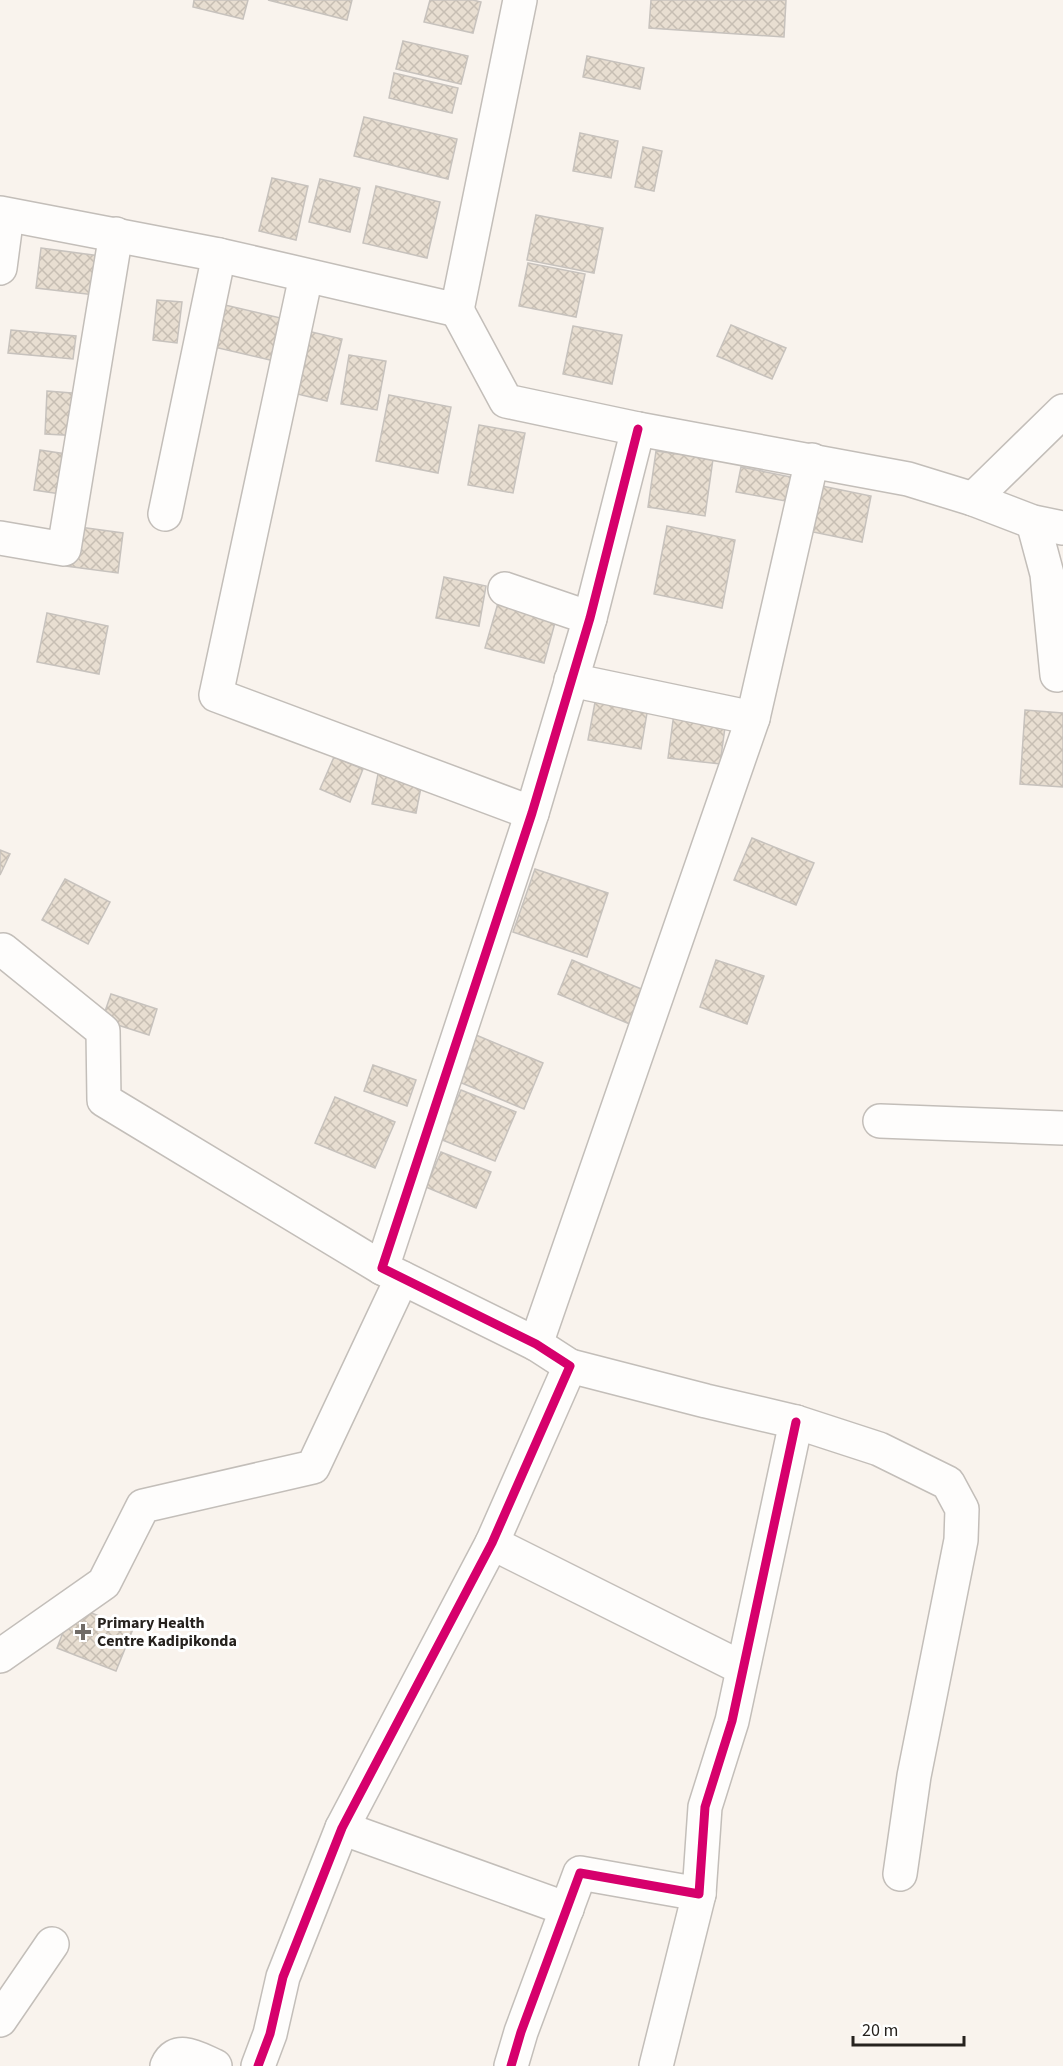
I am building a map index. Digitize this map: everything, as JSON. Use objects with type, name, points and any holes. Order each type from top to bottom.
[{"type":"street","points":[[520,0],[457,310],[506,401],[638,429],[908,479],[1048,525],[1047,574],[1058,675]]},
{"type":"street","points":[[0,268],[4,214],[219,255],[457,310]]},
{"type":"street","points":[[0,538],[63,549],[116,234]]},
{"type":"street","points":[[165,514],[219,255]]},
{"type":"street","points":[[306,276],[216,694],[532,813]]},
{"type":"street","points":[[973,499],[1063,411]]},
{"type":"street","points":[[0,1656],[104,1583],[143,1506],[313,1467],[392,1273],[590,618],[638,429]]},
{"type":"street","points":[[536,1344],[753,718],[812,460]]},
{"type":"street","points":[[505,589],[590,618]]},
{"type":"street","points":[[571,680],[753,718]]},
{"type":"street","points":[[0,951],[3,950],[103,1031],[104,1100],[392,1273],[536,1344],[570,1366],[796,1422],[879,1449],[948,1483],[962,1509],[961,1540],[914,1776],[900,1874]]},
{"type":"street","points":[[880,1121],[1063,1128]]},
{"type":"street","points":[[258,2066],[270,2034],[283,1977],[342,1828],[492,1543],[570,1366]]},
{"type":"street","points":[[656,2066],[699,1894],[705,1807],[732,1721],[796,1422]]},
{"type":"street","points":[[492,1543],[742,1668]]},
{"type":"street","points":[[342,1828],[567,1909]]},
{"type":"street","points":[[511,2066],[521,2032],[580,1873],[699,1894]]},
{"type":"street","points":[[0,2020],[52,1944]]},
{"type":"street","points":[[166,2066],[170,2059],[178,2054],[189,2055],[215,2066]]},
{"type":"building","points":[[194,0],[248,0],[243,19],[193,7]]},
{"type":"building","points":[[268,0],[352,0],[347,20]]},
{"type":"building","points":[[430,0],[481,2],[473,33],[424,22]]},
{"type":"building","points":[[651,0],[786,0],[784,37],[649,28]]},
{"type":"building","points":[[403,41],[468,56],[461,84],[396,69]]},
{"type":"building","points":[[587,56],[644,68],[640,89],[583,77]]},
{"type":"building","points":[[394,73],[458,88],[452,113],[389,98]]},
{"type":"building","points":[[364,117],[457,139],[448,179],[354,156]]},
{"type":"building","points":[[580,133],[618,141],[611,178],[573,171]]},
{"type":"building","points":[[643,147],[662,151],[654,191],[635,187]]},
{"type":"building","points":[[272,178],[308,186],[296,240],[259,231]]},
{"type":"building","points":[[320,179],[360,188],[350,232],[309,222]]},
{"type":"building","points":[[376,186],[440,202],[427,258],[363,243]]},
{"type":"building","points":[[536,215],[603,228],[594,273],[527,260]]},
{"type":"building","points":[[41,248],[100,256],[95,295],[36,288]]},
{"type":"building","points":[[528,263],[585,274],[576,317],[519,306]]},
{"type":"building","points":[[157,300],[182,302],[177,343],[153,340]]},
{"type":"building","points":[[225,305],[289,320],[279,362],[214,347]]},
{"type":"building","points":[[731,325],[786,348],[772,379],[717,356]]},
{"type":"building","points":[[573,326],[622,335],[612,384],[563,374]]},
{"type":"building","points":[[11,330],[76,336],[73,359],[8,353]]},
{"type":"building","points":[[303,330],[342,339],[327,401],[289,392]]},
{"type":"building","points":[[349,355],[386,361],[377,410],[341,404]]},
{"type":"building","points":[[47,391],[84,394],[81,436],[45,434]]},
{"type":"building","points":[[389,395],[451,407],[438,473],[376,461]]},
{"type":"building","points":[[479,425],[525,433],[513,493],[468,485]]},
{"type":"building","points":[[40,450],[73,455],[67,495],[34,490]]},
{"type":"building","points":[[656,451],[713,459],[705,516],[648,507]]},
{"type":"building","points":[[741,467],[796,478],[791,502],[736,492]]},
{"type":"building","points":[[822,486],[871,496],[862,542],[813,532]]},
{"type":"building","points":[[72,526],[123,533],[118,573],[66,566]]},
{"type":"building","points":[[667,526],[735,540],[722,608],[654,594]]},
{"type":"building","points":[[444,577],[486,586],[479,626],[436,618]]},
{"type":"building","points":[[498,603],[556,619],[544,663],[485,648]]},
{"type":"building","points":[[47,613],[108,626],[99,674],[37,662]]},
{"type":"building","points":[[596,697],[648,707],[641,749],[588,740]]},
{"type":"building","points":[[1025,710],[1063,713],[1063,787],[1020,784]]},
{"type":"building","points":[[674,713],[726,720],[720,764],[668,758]]},
{"type":"building","points":[[334,757],[363,769],[350,802],[320,789]]},
{"type":"building","points":[[379,769],[423,777],[416,813],[372,804]]},
{"type":"building","points":[[752,838],[814,863],[796,905],[734,880]]},
{"type":"building","points":[[0,850],[10,854],[0,875]]},
{"type":"building","points":[[535,869],[608,893],[587,957],[513,932]]},
{"type":"building","points":[[65,879],[110,902],[88,944],[42,920]]},
{"type":"building","points":[[572,960],[646,991],[632,1025],[558,994]]},
{"type":"building","points":[[716,960],[764,976],[747,1024],[700,1007]]},
{"type":"building","points":[[111,994],[157,1009],[149,1035],[102,1020]]},
{"type":"building","points":[[476,1035],[543,1063],[524,1109],[457,1081]]},
{"type":"building","points":[[373,1065],[416,1080],[407,1106],[364,1091]]},
{"type":"building","points":[[461,1090],[516,1112],[495,1161],[440,1139]]},
{"type":"building","points":[[335,1097],[395,1122],[375,1168],[315,1143]]},
{"type":"building","points":[[441,1152],[491,1172],[476,1208],[426,1187]]},
{"type":"building","points":[[73,1606],[133,1629],[116,1671],[57,1648]]},
{"type":"cycle path","points":[[258,2066],[270,2034],[283,1977],[342,1828],[492,1543],[570,1366],[536,1344],[382,1268],[532,813],[590,618],[638,429]]},
{"type":"cycle path","points":[[511,2066],[521,2032],[580,1873],[699,1894],[705,1807],[732,1721],[796,1422]]},
{"type":"place","name":"Primary Health Centre Kadipikonda","points":[[83,1632]]}]
